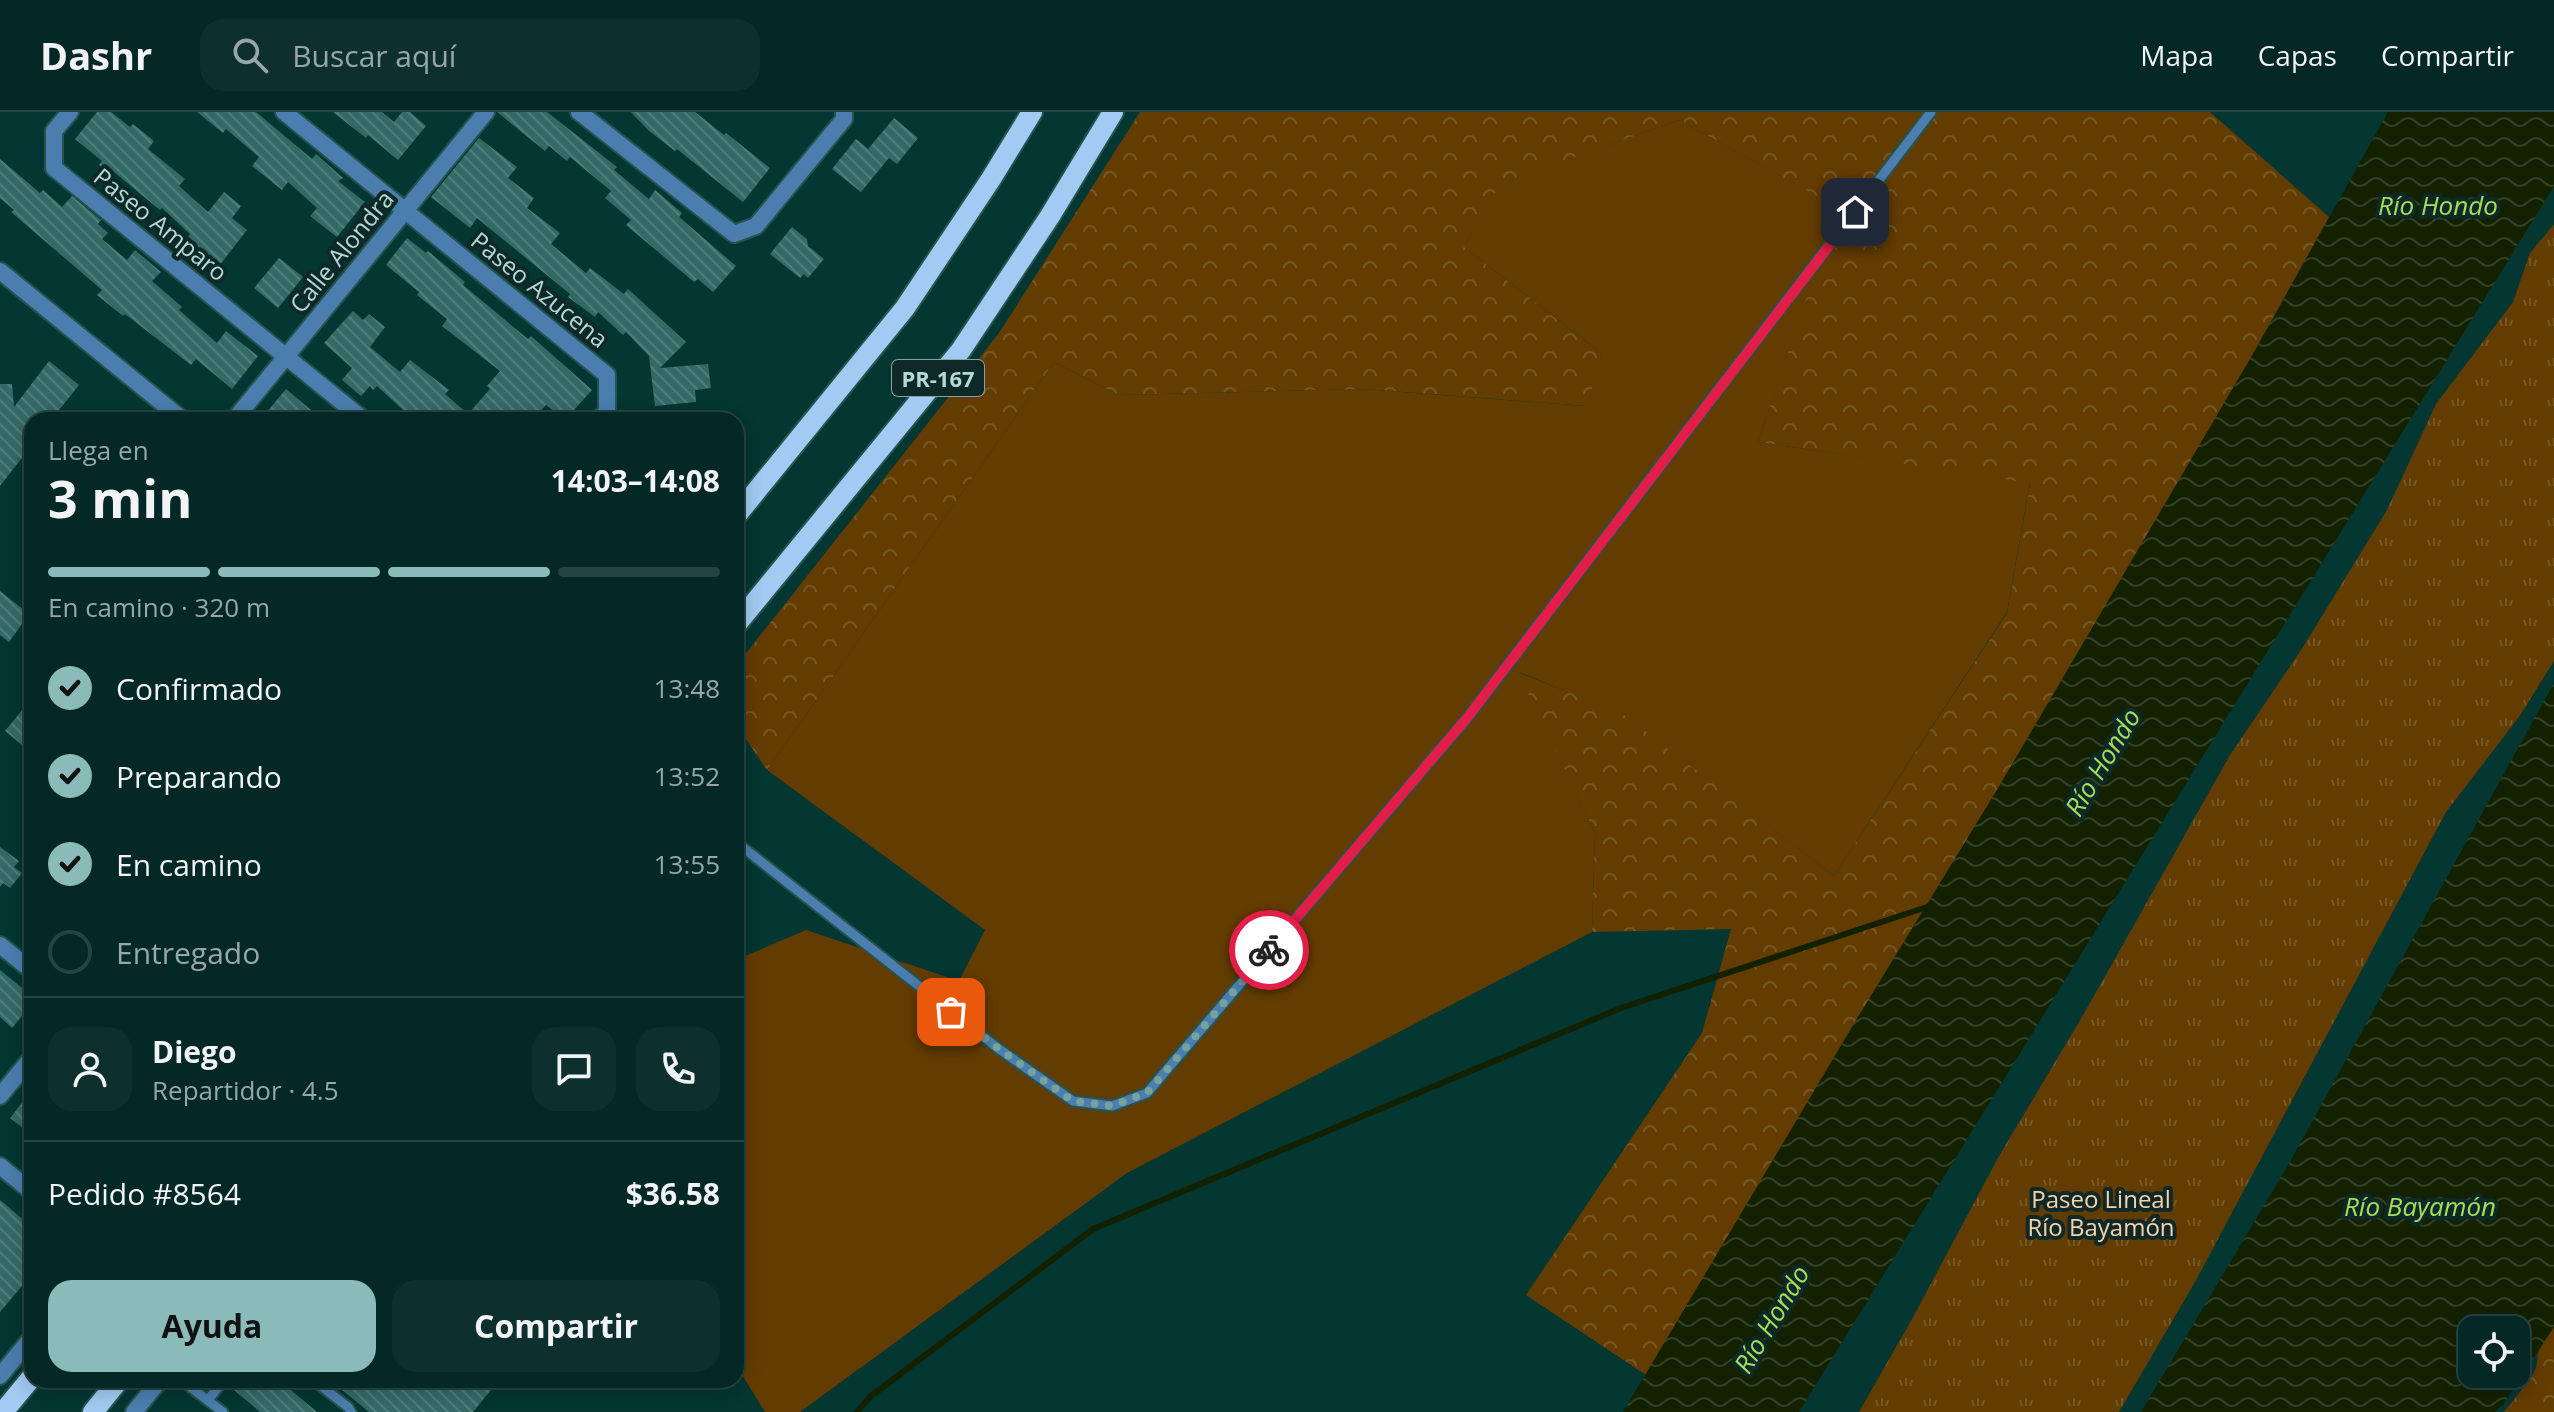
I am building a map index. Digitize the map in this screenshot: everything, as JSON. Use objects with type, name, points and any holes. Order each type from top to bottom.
[{"type":"main road","name":"PR-167","points":[[744,506],[905,308],[1032,112]]},
{"type":"main road","name":"PR-167","points":[[744,615],[961,350],[1050,216],[1113,112]]},
{"type":"main road","points":[[3,1412],[24,1387]]},
{"type":"main road","points":[[93,1412],[112,1388]]},
{"type":"street","name":"Paseo Amparo","points":[[70,112],[54,131],[54,168],[285,357]]},
{"type":"street","points":[[284,112],[405,210]]},
{"type":"street","name":"Calle Alondra","points":[[240,412],[486,112]]},
{"type":"street","points":[[579,112],[734,234],[756,226],[844,119],[844,112]]},
{"type":"street","name":"Paseo Azucena","points":[[405,210],[607,375],[606,412]]},
{"type":"street","points":[[0,271],[173,412]]},
{"type":"street","points":[[285,357],[354,412]]},
{"type":"street","points":[[0,945],[24,964]]},
{"type":"street","points":[[0,1096],[24,1067]]},
{"type":"street","points":[[0,1166],[24,1186]]},
{"type":"street","points":[[0,1376],[24,1347]]},
{"type":"street","points":[[134,1412],[154,1388]]},
{"type":"lane","points":[[744,848],[999,1049],[1073,1101],[1112,1106],[1147,1093],[1467,718],[1931,112]]},
{"type":"lane","points":[[192,1388],[223,1412]]},
{"type":"lane","points":[[208,1400],[218,1388]]},
{"type":"lane","points":[[322,1388],[351,1412]]},
{"type":"green space","points":[[1140,112],[2210,112],[2329,217],[2253,354],[1997,790],[1858,1017],[1646,1375],[1526,1295],[1702,1033],[1731,929],[1592,932],[1595,833],[1518,672],[1623,714],[1834,876],[2007,613],[2030,483],[1758,442],[1837,207],[1679,120],[1500,184],[1464,247],[1602,354],[1587,406],[1364,389],[1119,395],[1054,362],[767,770],[744,736],[744,656],[999,333]]},
{"type":"green space","points":[[1679,120],[1838,207],[1758,442],[2030,482],[2007,612],[1834,876],[1623,715],[1519,672],[1595,833],[1592,932],[1127,1173],[800,1412],[765,1412],[744,1378],[744,957],[806,930],[959,981],[985,930],[767,770],[1054,362],[1119,395],[1364,389],[1586,406],[1602,354],[1464,247],[1499,184]]},
{"type":"green space","name":"Paseo Lineal Río Bayamón","points":[[2554,224],[2554,661],[2519,717],[2446,812],[2195,1282],[2119,1412],[1859,1412],[1999,1156],[2082,1017],[2230,755],[2303,647],[2387,510],[2436,404],[2513,302],[2530,253]]},
{"type":"green space","points":[[2554,1230],[2554,1412],[2504,1412],[2523,1388],[2530,1388],[2530,1379],[2536,1368]]},
{"type":"water","name":"Río Hondo","points":[[2388,112],[2554,112],[2554,186],[1799,1412],[1623,1412],[1997,790],[2253,354]]},
{"type":"water","name":"Río Bayamón","points":[[2554,683],[2554,1327],[2530,1363],[2530,1316],[2458,1316],[2458,1388],[2514,1388],[2495,1412],[2141,1412],[2287,1167]]},
{"type":"building","points":[[97,112],[111,112],[154,141],[148,149],[185,179],[179,186],[208,212],[224,192],[241,206],[232,218],[247,230],[219,266],[186,240],[190,234],[162,208],[160,210],[114,172],[111,176],[99,165],[102,161],[75,139]]},
{"type":"building","points":[[197,112],[256,112],[312,159],[316,154],[343,178],[338,181],[365,202],[337,237],[310,216],[317,208],[288,182],[282,190],[252,166],[259,157],[226,129],[223,133]]},
{"type":"building","points":[[333,112],[382,112],[394,122],[402,112],[410,112],[426,126],[398,160]]},
{"type":"building","points":[[497,112],[547,112],[617,167],[614,170],[649,199],[655,190],[682,213],[679,217],[736,266],[713,292],[698,279],[694,282],[626,225],[631,220],[605,198],[611,191],[570,157],[567,161],[549,146],[545,151]]},
{"type":"building","points":[[631,112],[695,112],[770,168],[743,202],[648,130]]},
{"type":"building","points":[[894,118],[918,138],[897,164],[889,158],[861,192],[832,169],[856,139],[868,149]]},
{"type":"building","points":[[479,138],[517,167],[508,178],[534,198],[527,208],[560,233],[551,244],[586,273],[590,268],[624,294],[628,289],[686,342],[660,368],[708,364],[711,388],[695,390],[696,402],[655,406],[649,356],[626,332],[623,335],[598,312],[595,317],[568,297],[570,294],[477,218],[470,228],[431,197]]},
{"type":"building","points":[[0,159],[62,207],[72,196],[101,220],[98,224],[108,233],[102,239],[127,260],[135,250],[161,272],[152,281],[217,343],[226,331],[258,356],[232,389],[196,359],[191,365],[125,314],[123,316],[97,295],[102,290],[11,212],[14,210],[0,198]]},
{"type":"building","points":[[792,227],[824,259],[808,278],[804,274],[800,278],[770,254]]},
{"type":"building","points":[[407,238],[426,253],[428,251],[465,282],[463,285],[528,339],[531,336],[592,390],[572,412],[555,412],[546,405],[539,412],[470,412],[490,389],[487,386],[500,371],[442,326],[447,319],[386,265]]},
{"type":"building","points":[[279,258],[303,277],[278,308],[254,288]]},
{"type":"building","points":[[353,311],[363,320],[369,314],[385,327],[370,347],[400,372],[410,360],[449,390],[445,394],[466,412],[405,412],[377,386],[373,390],[370,386],[361,396],[342,380],[352,368],[324,343]]},
{"type":"building","points":[[49,361],[79,385],[57,412],[24,412],[24,455],[0,486],[0,384],[12,384],[14,407]]},
{"type":"building","points":[[286,389],[313,412],[267,412]]},
{"type":"building","points":[[0,591],[24,610],[24,621],[9,642],[0,635]]},
{"type":"building","points":[[24,708],[24,746],[5,731]]},
{"type":"building","points":[[0,847],[19,861],[14,867],[22,873],[10,888],[3,883],[0,887]]},
{"type":"building","points":[[0,970],[24,990],[24,1014],[12,1028],[0,1017]]},
{"type":"building","points":[[24,1100],[24,1129],[10,1118]]},
{"type":"building","points":[[0,1200],[24,1220],[24,1284],[0,1312]]},
{"type":"building","points":[[288,1388],[317,1412],[260,1412],[234,1390]]},
{"type":"building","points":[[340,1388],[491,1390],[473,1412],[369,1412]]},
{"type":"waterway","points":[[857,1412],[871,1396],[1093,1229],[1621,1008],[1930,906]]},
{"type":"way so far","points":[[951,1012],[1073,1101],[1112,1106],[1147,1093],[1269,950]]},
{"type":"route","points":[[1269,950],[1467,718],[1533,635],[1855,212]]}]
